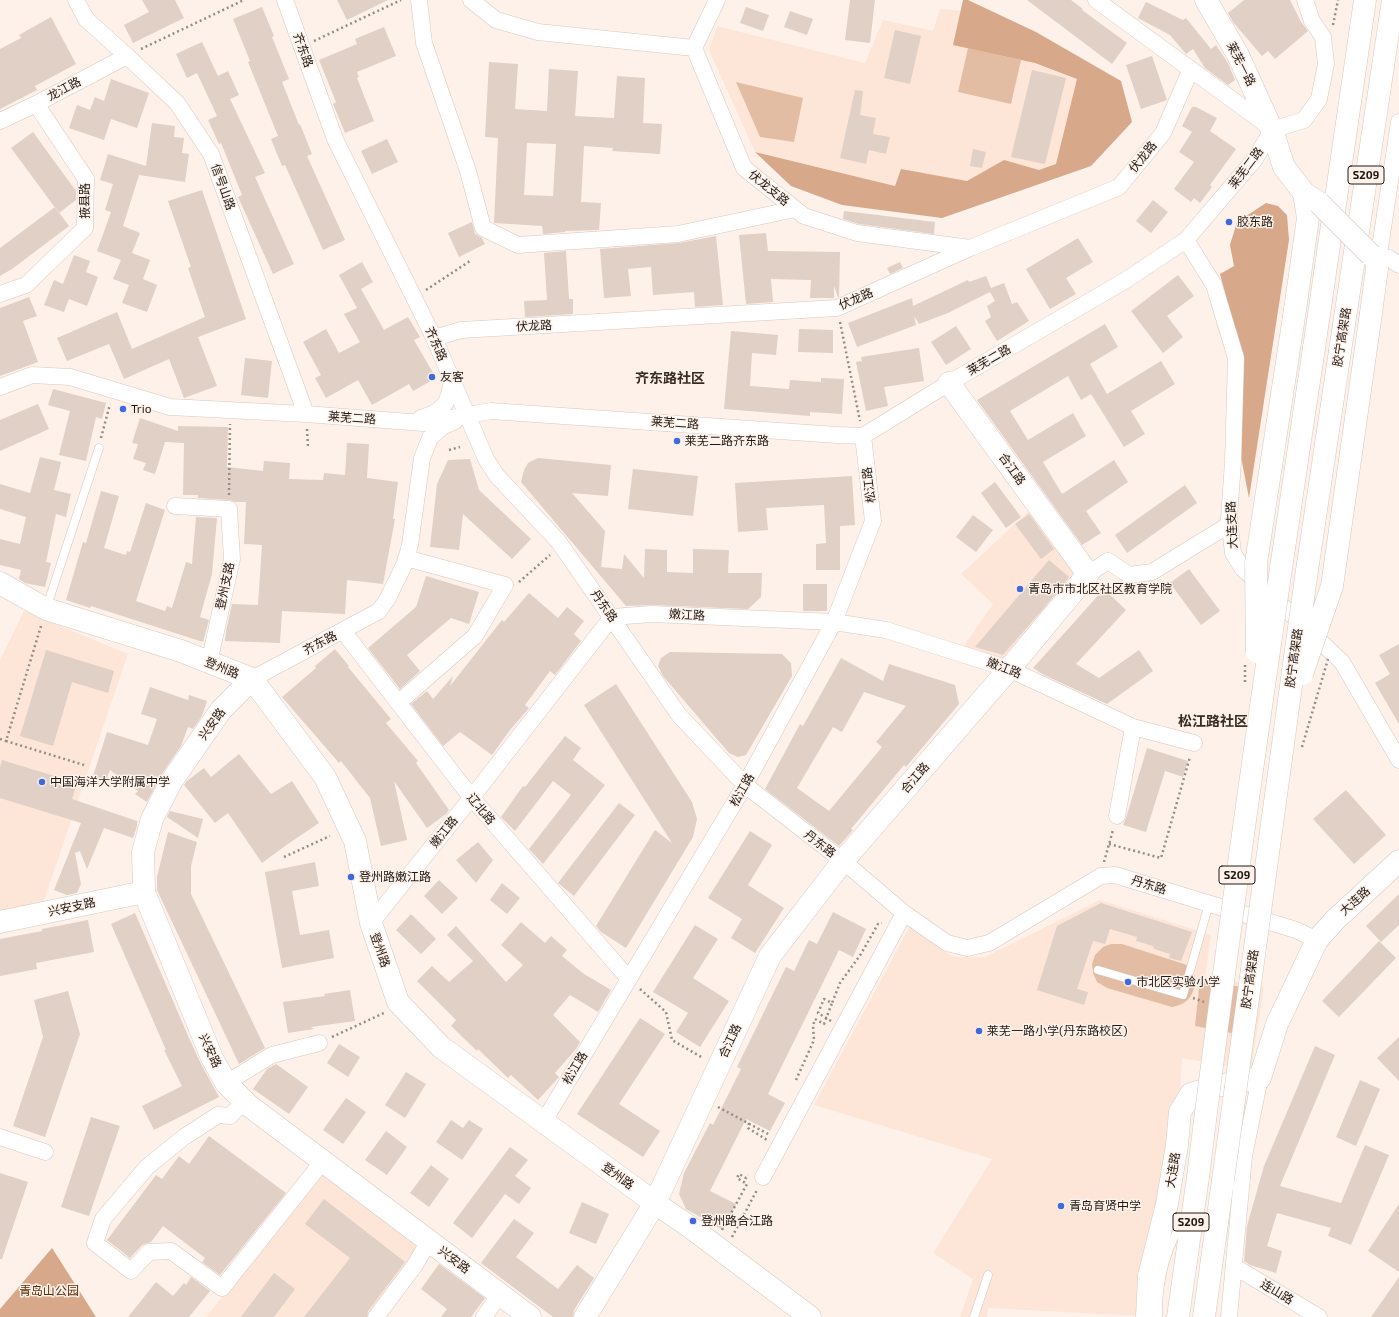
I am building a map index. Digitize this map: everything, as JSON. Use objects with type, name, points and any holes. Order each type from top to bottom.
[{"type":"main road","name":"莱芜一路","points":[[1206,0],[1238,55],[1272,130],[1284,167],[1312,198],[1383,261]]},
{"type":"main road","name":"S209","points":[[1178,1317],[1198,1178],[1218,1015],[1258,717],[1365,0]]},
{"type":"main road","name":"胶宁高架路","points":[[1204,1317],[1306,577],[1393,0]]},
{"type":"main road","points":[[1258,717],[1256,563],[1312,198]]},
{"type":"main road","points":[[1286,720],[1332,586],[1371,313],[1383,261]]},
{"type":"main road","name":"合江路","points":[[654,1203],[770,956],[843,861],[1088,574],[949,383]]},
{"type":"main road","name":"登州路","points":[[0,583],[46,609],[181,651],[252,679],[325,777],[355,841],[371,923],[398,1002],[440,1047],[544,1121],[654,1203],[690,1227],[810,1317]]},
{"type":"main road","name":"兴安路","points":[[252,679],[221,710],[171,782],[152,819],[142,852],[144,892],[212,1058],[226,1083],[244,1101],[530,1317]]},
{"type":"main road","name":"大连路","points":[[1147,1317],[1149,1276],[1167,1204],[1177,1146],[1180,1112],[1191,1094],[1217,1086],[1260,1078],[1277,1024],[1317,940],[1335,920],[1399,861]]},
{"type":"main road","name":"兴安支路","points":[[0,922],[144,892]]},
{"type":"main road","points":[[585,1317],[654,1203]]},
{"type":"street","name":"信号山路","points":[[76,0],[86,19],[128,56],[177,103],[211,154],[306,414]]},
{"type":"street","name":"齐东路","points":[[252,679],[379,611],[388,598],[406,558],[410,545],[422,458],[430,438],[442,427],[467,415],[434,338],[335,139],[285,0]]},
{"type":"street","points":[[419,0],[424,44],[468,171],[484,228],[518,245],[678,234],[795,209]]},
{"type":"street","points":[[471,0],[496,20],[538,32],[694,48],[716,0]]},
{"type":"street","points":[[1096,0],[1272,130],[1304,120],[1319,99],[1326,64],[1323,37],[1312,21],[1305,0]]},
{"type":"street","name":"伏龙支路","points":[[694,48],[744,168],[804,216],[857,234],[970,248]]},
{"type":"street","name":"龙江路","points":[[0,121],[128,56]]},
{"type":"street","name":"伏龙路","points":[[434,338],[461,330],[837,308],[970,248],[1119,187],[1163,132],[1191,69]]},
{"type":"street","name":"掖县路","points":[[0,294],[26,285],[85,228],[86,179],[36,104]]},
{"type":"street","points":[[1383,261],[1399,122]]},
{"type":"street","name":"莱芜二路","points":[[0,387],[32,375],[70,377],[170,406],[423,423],[490,411],[837,435],[861,429],[949,383],[1126,280],[1186,240],[1255,159],[1272,130]]},
{"type":"street","name":"大连支路","points":[[1186,240],[1214,285],[1236,358],[1233,462],[1229,518],[1233,553],[1242,568],[1342,662],[1399,760]]},
{"type":"street","points":[[400,422],[430,415],[443,406],[450,394],[452,380]]},
{"type":"street","name":"丹东路","points":[[467,415],[486,459],[498,476],[558,540],[679,715],[745,786],[843,861],[904,913],[947,943],[967,948],[989,943],[1101,876],[1115,875],[1296,930],[1317,940]]},
{"type":"street","points":[[400,422],[415,428],[422,436],[422,458]]},
{"type":"street","name":"松江路","points":[[544,1121],[634,984],[745,786],[834,622],[873,521],[861,429]]},
{"type":"street","points":[[175,506],[229,509]]},
{"type":"street","name":"登州支路","points":[[209,663],[232,559],[229,509]]},
{"type":"street","points":[[1088,574],[1108,561],[1129,575],[1152,572],[1230,524]]},
{"type":"street","points":[[398,703],[476,636],[505,585],[406,558]]},
{"type":"street","name":"嫩江路","points":[[371,923],[612,617],[652,614],[834,622],[886,630],[1009,668],[1133,727],[1194,743]]},
{"type":"street","name":"辽北路","points":[[342,631],[471,797],[634,984]]},
{"type":"street","points":[[1117,816],[1133,727]]},
{"type":"street","points":[[763,1177],[902,917]]},
{"type":"street","points":[[226,1083],[272,1055],[319,1043]]},
{"type":"street","name":"大连路","points":[[1229,1317],[1235,1267],[1244,1156],[1260,1078]]},
{"type":"street","points":[[244,1101],[230,1116],[218,1115],[184,1137],[147,1167],[103,1219],[95,1243],[130,1271],[149,1252],[171,1252],[222,1288],[323,1161]]},
{"type":"street","points":[[0,1137],[46,1152]]},
{"type":"street","points":[[376,1317],[415,1265],[429,1241]]},
{"type":"street","name":"连山路","points":[[1235,1267],[1319,1317]]},
{"type":"street","points":[[484,1317],[500,1294]]},
{"type":"lane","points":[[46,609],[99,448]]},
{"type":"lane","points":[[1098,970],[1183,995],[1209,904]]},
{"type":"lane","points":[[1158,1317],[1158,1301],[1163,1264],[1176,1230],[1195,1200]]},
{"type":"lane","points":[[974,1317],[988,1275]]},
{"type":"path","points":[[128,56],[244,0]]},
{"type":"path","points":[[302,46],[401,0]]},
{"type":"path","points":[[1323,37],[1333,27],[1338,0]]},
{"type":"path","points":[[414,298],[470,261]]},
{"type":"path","points":[[837,308],[861,429]]},
{"type":"path","points":[[99,448],[113,390]]},
{"type":"path","points":[[229,509],[231,410]]},
{"type":"path","points":[[449,450],[460,447]]},
{"type":"path","points":[[505,585],[518,582],[551,554]]},
{"type":"path","points":[[6,741],[46,609]]},
{"type":"path","points":[[1301,752],[1329,655]]},
{"type":"path","points":[[1244,690],[1245,659]]},
{"type":"path","points":[[0,739],[84,765]]},
{"type":"path","points":[[1109,844],[1161,858],[1194,743]]},
{"type":"path","points":[[1106,853],[1117,816]]},
{"type":"path","points":[[284,857],[330,836]]},
{"type":"path","points":[[796,1080],[814,1040],[812,1026],[815,1019],[824,1024],[840,983],[862,954],[878,924]]},
{"type":"path","points":[[634,984],[666,1012],[672,1040],[705,1059]]},
{"type":"path","points":[[1205,1003],[1206,995]]},
{"type":"path","points":[[832,1002],[824,999],[818,1013],[834,1022]]},
{"type":"path","points":[[319,1043],[387,1011]]},
{"type":"path","points":[[718,1107],[771,1135]]},
{"type":"path","points":[[749,1123],[748,1128],[768,1140]]},
{"type":"path","points":[[719,1235],[747,1184],[737,1178],[739,1174],[746,1178]]},
{"type":"path","points":[[728,1243],[763,1177]]},
{"type":"shaded area","points":[[940,9],[977,12],[1129,109],[1101,156],[1062,175],[896,186],[755,152],[709,50],[717,26],[865,63],[883,20],[933,31]]},
{"type":"shaded area","points":[[968,48],[1021,60],[1011,104],[958,92]]},
{"type":"shaded area","points":[[736,82],[803,98],[794,142],[760,137]]},
{"type":"shaded area","name":"青岛市市北区社区教育学院","points":[[1031,509],[1076,574],[1005,661],[963,647],[993,604],[961,574]]},
{"type":"shaded area","name":"中国海洋大学附属中学","points":[[24,611],[128,654],[43,903],[0,912],[0,660]]},
{"type":"shaded area","points":[[1100,900],[1211,935],[1205,977],[1264,987],[1251,1070],[1182,1058],[1180,1097],[1139,1316],[988,1308],[987,1317],[960,1317],[973,1279],[933,1253],[992,1159],[814,1105],[910,926],[953,957],[985,957]]},
{"type":"shaded area","points":[[1111,944],[1122,944],[1187,965],[1193,969],[1195,983],[1189,999],[1172,1007],[1107,988],[1097,982],[1093,973],[1092,964],[1095,955],[1103,947]]},
{"type":"shaded area","points":[[1200,980],[1260,990],[1252,1037],[1195,1026]]},
{"type":"shaded area","points":[[321,1173],[428,1253],[379,1317],[206,1317]]},
{"type":"green space","points":[[963,0],[968,0],[1036,32],[1121,81],[1132,122],[1091,166],[942,218],[842,205],[791,186],[755,152],[895,186],[901,169],[967,181],[1004,160],[1039,170],[1056,164],[1077,79],[1035,63],[953,45]]},
{"type":"green space","points":[[1266,203],[1278,206],[1287,215],[1289,240],[1249,498],[1240,452],[1242,355],[1220,274],[1234,266],[1230,245],[1237,222]]},
{"type":"green space","name":"青岛山公园","points":[[52,1248],[96,1317],[0,1317],[0,1309]]},
{"type":"building","points":[[142,0],[175,0],[184,18],[133,43],[124,25],[149,12]]},
{"type":"building","points":[[337,0],[388,0],[347,20]]},
{"type":"building","points":[[850,0],[875,0],[870,43],[845,40]]},
{"type":"building","points":[[1027,0],[1071,0],[1083,9],[1082,10],[1127,43],[1112,64]]},
{"type":"building","points":[[1244,0],[1290,0],[1301,22],[1308,31],[1275,59],[1268,51],[1262,56],[1233,22],[1228,13]]},
{"type":"building","points":[[1146,2],[1183,20],[1186,18],[1211,49],[1216,45],[1228,63],[1235,80],[1228,85],[1205,68],[1193,49],[1186,54],[1170,35],[1138,18]]},
{"type":"building","points":[[262,7],[289,79],[282,82],[312,154],[307,156],[345,240],[323,250],[285,165],[282,166],[271,139],[278,136],[248,62],[250,61],[233,19]]},
{"type":"building","points":[[746,7],[769,15],[763,31],[740,23]]},
{"type":"building","points":[[790,11],[813,19],[807,35],[784,27]]},
{"type":"building","points":[[51,17],[76,64],[35,86],[37,90],[0,109],[0,49],[21,38],[19,35]]},
{"type":"building","points":[[384,27],[396,56],[357,72],[359,77],[357,78],[374,121],[345,133],[333,104],[336,102],[319,60],[357,44],[355,39]]},
{"type":"building","points":[[895,30],[921,36],[910,84],[884,78]]},
{"type":"building","points":[[202,42],[218,76],[228,71],[239,95],[230,99],[265,173],[255,177],[294,264],[273,274],[238,197],[242,195],[221,143],[219,144],[208,120],[217,116],[197,73],[187,78],[176,54]]},
{"type":"building","points":[[1152,56],[1167,100],[1141,109],[1126,65]]},
{"type":"building","points":[[489,62],[518,64],[515,109],[547,111],[549,69],[578,71],[575,116],[614,118],[617,76],[645,78],[643,123],[662,124],[660,154],[612,151],[613,148],[584,146],[581,202],[601,203],[599,230],[565,231],[543,234],[542,226],[494,223],[498,138],[485,137]],"holes":[[[527,143],[556,144],[553,196],[524,195]]]},
{"type":"building","points":[[1032,70],[1066,78],[1045,164],[1011,157]]},
{"type":"building","points":[[111,79],[149,93],[137,128],[111,119],[104,140],[69,128],[77,105],[90,110],[95,97],[104,101]]},
{"type":"building","points":[[855,90],[863,91],[860,115],[876,118],[873,134],[890,137],[886,154],[869,150],[866,164],[840,158]]},
{"type":"building","points":[[1192,107],[1196,107],[1217,118],[1210,131],[1236,149],[1210,185],[1212,187],[1200,203],[1194,198],[1191,202],[1174,189],[1194,162],[1179,152],[1192,132],[1182,126]]},
{"type":"building","points":[[152,123],[175,126],[174,137],[184,138],[182,153],[189,154],[185,182],[139,175],[123,226],[140,233],[132,253],[150,260],[143,279],[157,285],[147,312],[122,303],[129,285],[113,279],[121,260],[97,251],[111,212],[105,210],[113,184],[100,180],[108,154],[146,166]]},
{"type":"building","points":[[33,132],[76,191],[76,200],[59,213],[11,148]]},
{"type":"building","points":[[387,139],[398,162],[372,174],[361,151]]},
{"type":"building","points":[[973,149],[986,152],[982,168],[970,166]]},
{"type":"building","points":[[202,190],[246,319],[198,337],[217,386],[184,398],[169,359],[124,379],[109,344],[67,361],[57,338],[117,312],[132,349],[205,317],[188,268],[191,267],[168,201]]},
{"type":"building","points":[[1153,200],[1168,212],[1151,233],[1136,221]]},
{"type":"building","points":[[55,207],[69,226],[12,269],[0,276],[0,248]]},
{"type":"building","points":[[844,211],[935,222],[934,234],[859,224],[843,219]]},
{"type":"building","points":[[472,222],[475,234],[482,238],[485,244],[459,257],[448,233]]},
{"type":"building","points":[[766,233],[768,251],[840,252],[839,297],[834,286],[834,298],[810,298],[811,280],[771,279],[773,302],[746,304],[739,235]]},
{"type":"building","points":[[716,236],[723,305],[695,307],[694,292],[653,295],[651,267],[628,269],[631,296],[604,298],[600,249],[679,243]]},
{"type":"building","points":[[1078,238],[1093,262],[1066,278],[1076,294],[1050,309],[1026,269]]},
{"type":"building","points":[[566,251],[569,299],[573,299],[573,314],[525,317],[524,301],[547,300],[544,253]]},
{"type":"building","points":[[74,255],[90,261],[86,272],[98,277],[87,306],[69,299],[64,312],[44,305],[54,280],[63,284]]},
{"type":"building","points":[[362,262],[373,282],[361,289],[384,330],[408,317],[420,337],[414,340],[436,378],[413,391],[409,384],[372,405],[358,380],[326,398],[315,378],[321,375],[303,342],[326,329],[339,353],[360,342],[344,314],[357,308],[339,275]]},
{"type":"building","points":[[900,262],[903,268],[890,274],[887,268]]},
{"type":"building","points":[[1178,275],[1194,296],[1167,316],[1183,337],[1163,353],[1131,311]]},
{"type":"building","points":[[986,276],[991,288],[1004,283],[1012,304],[1017,302],[1029,321],[997,341],[985,321],[991,317],[987,306],[995,301],[990,292],[948,313],[919,324],[914,316],[916,325],[857,347],[848,323],[912,298],[913,306],[968,280],[969,282]]},
{"type":"building","points":[[29,297],[37,316],[23,321],[38,362],[0,376],[0,308]]},
{"type":"building","points":[[1105,324],[1118,347],[1090,364],[1107,394],[1161,361],[1175,384],[1131,411],[1145,434],[1124,447],[1091,394],[1081,400],[1068,376],[1010,411],[1028,440],[1073,413],[1086,436],[1043,462],[1062,494],[1114,460],[1128,482],[1086,511],[1101,533],[1082,545],[977,400]]},
{"type":"building","points":[[956,326],[971,349],[946,365],[931,342]]},
{"type":"building","points":[[799,329],[833,330],[833,353],[798,352]]},
{"type":"building","points":[[731,331],[778,335],[776,355],[752,353],[750,386],[789,389],[790,380],[821,382],[821,378],[844,379],[842,414],[810,412],[810,416],[724,409]]},
{"type":"building","points":[[919,348],[924,381],[884,387],[888,406],[866,411],[856,362],[862,361],[861,357]]},
{"type":"building","points":[[245,358],[272,361],[268,398],[241,395]]},
{"type":"building","points":[[53,389],[106,403],[102,419],[96,417],[86,461],[59,455],[70,411],[48,405]]},
{"type":"building","points":[[38,404],[49,429],[0,451],[0,420]]},
{"type":"building","points":[[140,418],[178,431],[178,426],[228,427],[227,467],[263,471],[264,461],[290,463],[289,479],[323,480],[324,473],[345,475],[347,443],[369,444],[367,478],[398,482],[393,519],[395,519],[383,584],[347,580],[345,614],[282,611],[280,643],[225,641],[232,604],[258,605],[262,545],[244,544],[246,502],[198,498],[198,495],[183,495],[184,443],[165,442],[155,474],[143,470],[146,463],[133,459],[138,444],[132,443]]},
{"type":"building","points":[[40,457],[61,462],[54,490],[71,494],[66,517],[56,514],[46,562],[51,563],[45,587],[25,583],[19,579],[21,570],[0,565],[0,539],[20,544],[26,517],[0,509],[0,484],[30,493]]},
{"type":"building","points":[[538,458],[611,465],[608,496],[572,493],[605,531],[601,567],[622,569],[624,554],[644,578],[645,549],[667,550],[667,572],[693,573],[693,549],[729,550],[728,573],[762,573],[761,597],[748,609],[652,605],[626,606],[521,482],[524,470],[528,463]]},
{"type":"building","points":[[470,459],[479,490],[531,539],[512,559],[463,514],[459,550],[430,547],[437,484],[448,460]]},
{"type":"building","points":[[633,469],[698,476],[693,516],[628,509]]},
{"type":"building","points":[[852,476],[855,525],[840,526],[840,570],[816,570],[816,544],[826,543],[824,505],[766,508],[768,530],[738,532],[735,483]]},
{"type":"building","points":[[995,482],[1021,517],[1006,528],[981,493]]},
{"type":"building","points":[[1185,485],[1197,503],[1127,553],[1115,535]]},
{"type":"building","points":[[101,491],[119,496],[104,548],[126,555],[127,551],[130,552],[146,503],[165,510],[136,601],[165,611],[167,606],[172,608],[186,562],[192,564],[196,517],[217,518],[212,574],[200,617],[209,620],[203,642],[91,606],[90,608],[66,600],[83,542],[86,543]]},
{"type":"building","points":[[1029,514],[1054,549],[1041,559],[1015,524]]},
{"type":"building","points":[[973,515],[993,530],[976,552],[956,537]]},
{"type":"building","points":[[1049,560],[1069,577],[1043,609],[1003,655],[975,647]]},
{"type":"building","points":[[1189,569],[1220,611],[1201,625],[1170,583]]},
{"type":"building","points":[[426,576],[479,592],[469,624],[451,618],[407,655],[420,671],[400,689],[368,648],[416,607]]},
{"type":"building","points":[[803,584],[827,584],[827,611],[803,611]]},
{"type":"building","points":[[1104,589],[1126,610],[1076,664],[1099,678],[1139,650],[1153,671],[1107,704],[1044,675],[1033,668]]},
{"type":"building","points":[[529,593],[558,618],[567,607],[584,621],[574,634],[581,641],[555,675],[550,671],[525,705],[529,708],[510,730],[492,755],[460,732],[443,746],[411,704],[427,691],[433,699],[453,676],[450,686],[502,620],[504,622]]},
{"type":"building","points":[[1399,644],[1399,724],[1375,683],[1390,674],[1379,655]]},
{"type":"building","points":[[335,649],[391,719],[386,723],[418,761],[416,763],[449,810],[427,828],[394,781],[407,840],[381,846],[370,798],[341,761],[339,763],[282,697],[316,668],[315,666]]},
{"type":"building","points":[[46,650],[114,671],[108,693],[72,682],[53,746],[20,736]]},
{"type":"building","points":[[670,652],[782,654],[791,663],[792,676],[746,755],[738,757],[729,753],[663,676],[658,666],[661,658]]},
{"type":"building","points":[[841,658],[883,681],[889,664],[955,685],[959,704],[906,767],[904,765],[851,829],[853,830],[839,846],[765,789],[800,724],[803,726]],"holes":[[[864,692],[906,706],[876,742],[882,747],[829,811],[797,788],[833,727],[842,732]]]},
{"type":"building","points":[[616,684],[692,802],[697,819],[693,837],[626,948],[601,932],[596,926],[655,830],[672,843],[584,705]]},
{"type":"building","points":[[150,687],[188,700],[189,695],[207,701],[202,716],[193,729],[188,727],[181,746],[161,775],[147,802],[135,794],[138,791],[110,770],[106,780],[93,776],[107,732],[148,745],[157,719],[141,714]]},
{"type":"building","points":[[565,736],[581,748],[573,760],[605,785],[543,864],[529,849],[571,795],[553,781],[515,831],[501,817],[523,786],[525,787]]},
{"type":"building","points":[[1147,748],[1188,761],[1183,777],[1165,771],[1146,832],[1123,825]]},
{"type":"building","points":[[239,754],[271,794],[292,781],[319,823],[262,863],[228,813],[215,823],[184,785],[204,768],[211,777]]},
{"type":"building","points":[[2,760],[77,783],[72,799],[137,821],[133,838],[104,828],[87,869],[80,851],[75,853],[81,884],[77,893],[67,895],[54,890],[81,823],[0,798],[0,768]]},
{"type":"building","points":[[1346,790],[1386,835],[1354,864],[1313,819]]},
{"type":"building","points":[[619,803],[635,815],[574,896],[558,883]]},
{"type":"building","points":[[170,811],[203,819],[198,838],[167,817]]},
{"type":"building","points":[[750,831],[772,845],[748,885],[784,908],[755,953],[731,938],[742,919],[708,898]]},
{"type":"building","points":[[168,832],[197,842],[191,866],[191,894],[265,1048],[239,1064],[157,890],[157,877]]},
{"type":"building","points":[[478,842],[493,860],[476,883],[456,860]]},
{"type":"building","points":[[315,862],[319,886],[292,891],[300,935],[329,930],[334,958],[282,968],[265,872]]},
{"type":"building","points":[[439,880],[458,898],[442,914],[424,896]]},
{"type":"building","points":[[502,883],[520,898],[507,914],[490,900]]},
{"type":"building","points":[[1399,894],[1399,925],[1381,942],[1366,926]]},
{"type":"building","points":[[1101,903],[1192,932],[1181,961],[1169,958],[1170,954],[1154,949],[1153,946],[1136,941],[1137,937],[1110,929],[1105,944],[1093,941],[1077,989],[1088,992],[1084,1005],[1037,990],[1057,926]]},
{"type":"building","points":[[833,912],[866,929],[853,957],[839,950],[768,1094],[785,1103],[770,1131],[746,1119],[710,1191],[736,1204],[723,1230],[686,1209],[679,1194],[684,1173],[710,1123],[713,1125],[741,1069],[737,1067],[786,967],[794,971],[809,940],[817,944]]},
{"type":"building","points":[[135,913],[189,1038],[219,1097],[154,1130],[142,1106],[182,1086],[164,1050],[166,1050],[111,924]]},
{"type":"building","points":[[411,914],[436,939],[421,954],[396,930]]},
{"type":"building","points":[[88,920],[94,952],[36,963],[37,969],[0,976],[0,939]]},
{"type":"building","points":[[521,922],[545,943],[551,936],[567,950],[562,956],[584,974],[611,990],[598,1012],[570,995],[553,1015],[580,1042],[576,1049],[555,1073],[559,1077],[538,1100],[511,1075],[508,1078],[478,1049],[477,1051],[451,1026],[456,1020],[417,981],[432,966],[449,982],[473,961],[447,935],[456,926],[506,982],[523,965],[501,945]]},
{"type":"building","points":[[695,925],[718,939],[693,978],[729,1001],[700,1047],[676,1032],[688,1013],[653,992]]},
{"type":"building","points":[[1379,941],[1396,958],[1339,1017],[1322,1001]]},
{"type":"building","points":[[350,990],[355,1021],[311,1027],[314,1029],[288,1033],[283,1002],[325,996],[324,994]]},
{"type":"building","points":[[68,991],[80,1034],[45,1137],[13,1126],[43,1037],[34,1000]]},
{"type":"building","points":[[640,1018],[665,1034],[619,1104],[660,1131],[643,1157],[577,1114]]},
{"type":"building","points":[[1399,1037],[1399,1081],[1377,1058]]},
{"type":"building","points":[[339,1044],[360,1057],[348,1077],[327,1063]]},
{"type":"building","points":[[1315,1046],[1335,1055],[1280,1186],[1341,1203],[1365,1145],[1389,1155],[1351,1245],[1328,1236],[1331,1228],[1277,1213],[1267,1246],[1282,1251],[1276,1273],[1250,1265],[1244,1261],[1247,1226],[1264,1166]]},
{"type":"building","points":[[276,1064],[308,1087],[289,1114],[253,1089],[267,1069]]},
{"type":"building","points":[[406,1072],[426,1084],[405,1118],[385,1105]]},
{"type":"building","points":[[1360,1080],[1380,1089],[1356,1146],[1336,1137]]},
{"type":"building","points":[[346,1098],[366,1112],[343,1144],[323,1130]]},
{"type":"building","points":[[91,1117],[120,1126],[89,1216],[61,1207]]},
{"type":"building","points":[[451,1120],[463,1128],[469,1120],[483,1129],[462,1160],[436,1142]]},
{"type":"building","points":[[386,1131],[407,1147],[387,1175],[365,1160]]},
{"type":"building","points":[[209,1136],[286,1193],[220,1275],[202,1262],[205,1258],[163,1226],[151,1242],[142,1245],[130,1258],[107,1240],[156,1175],[162,1179],[179,1156],[189,1164]]},
{"type":"building","points":[[510,1147],[528,1160],[515,1176],[531,1188],[519,1204],[505,1194],[472,1238],[453,1223]]},
{"type":"building","points":[[431,1165],[449,1179],[429,1207],[410,1193]]},
{"type":"building","points":[[0,1173],[28,1182],[2,1259],[0,1259]]},
{"type":"building","points":[[324,1199],[405,1262],[368,1311],[367,1317],[304,1317],[350,1258],[305,1224]]},
{"type":"building","points":[[582,1202],[609,1214],[596,1244],[569,1233]]},
{"type":"building","points":[[1399,1204],[1399,1272],[1368,1251]]},
{"type":"building","points":[[514,1219],[534,1233],[516,1257],[558,1289],[577,1265],[594,1278],[574,1310],[573,1317],[553,1317],[481,1263]]},
{"type":"building","points":[[439,1264],[485,1298],[471,1317],[441,1317],[447,1309],[421,1289]]},
{"type":"building","points":[[274,1273],[295,1289],[274,1317],[241,1317]]},
{"type":"building","points":[[191,1277],[210,1291],[189,1317],[128,1317],[156,1282],[173,1296],[184,1283],[186,1285]]},
{"type":"building","points":[[1399,1277],[1399,1317],[1371,1317]]},
{"type":"place","name":"胶东路","points":[[1229,222]]},
{"type":"place","name":"友客","points":[[432,377]]},
{"type":"place","name":"Trio","points":[[123,409]]},
{"type":"place","name":"莱芜二路齐东路","points":[[677,441]]},
{"type":"place","name":"青岛市市北区社区教育学院","points":[[1020,589]]},
{"type":"place","name":"中国海洋大学附属中学","points":[[42,782]]},
{"type":"place","name":"登州路嫩江路","points":[[351,877]]},
{"type":"place","name":"市北区实验小学","points":[[1128,982]]},
{"type":"place","name":"莱芜一路小学(丹东路校区)","points":[[979,1031]]},
{"type":"place","name":"青岛育贤中学","points":[[1061,1206]]},
{"type":"place","name":"登州路合江路","points":[[693,1221]]},
{"type":"district","name":"齐东路社区","points":[[670,378]]},
{"type":"district","name":"松江路社区","points":[[1213,721]]}]
